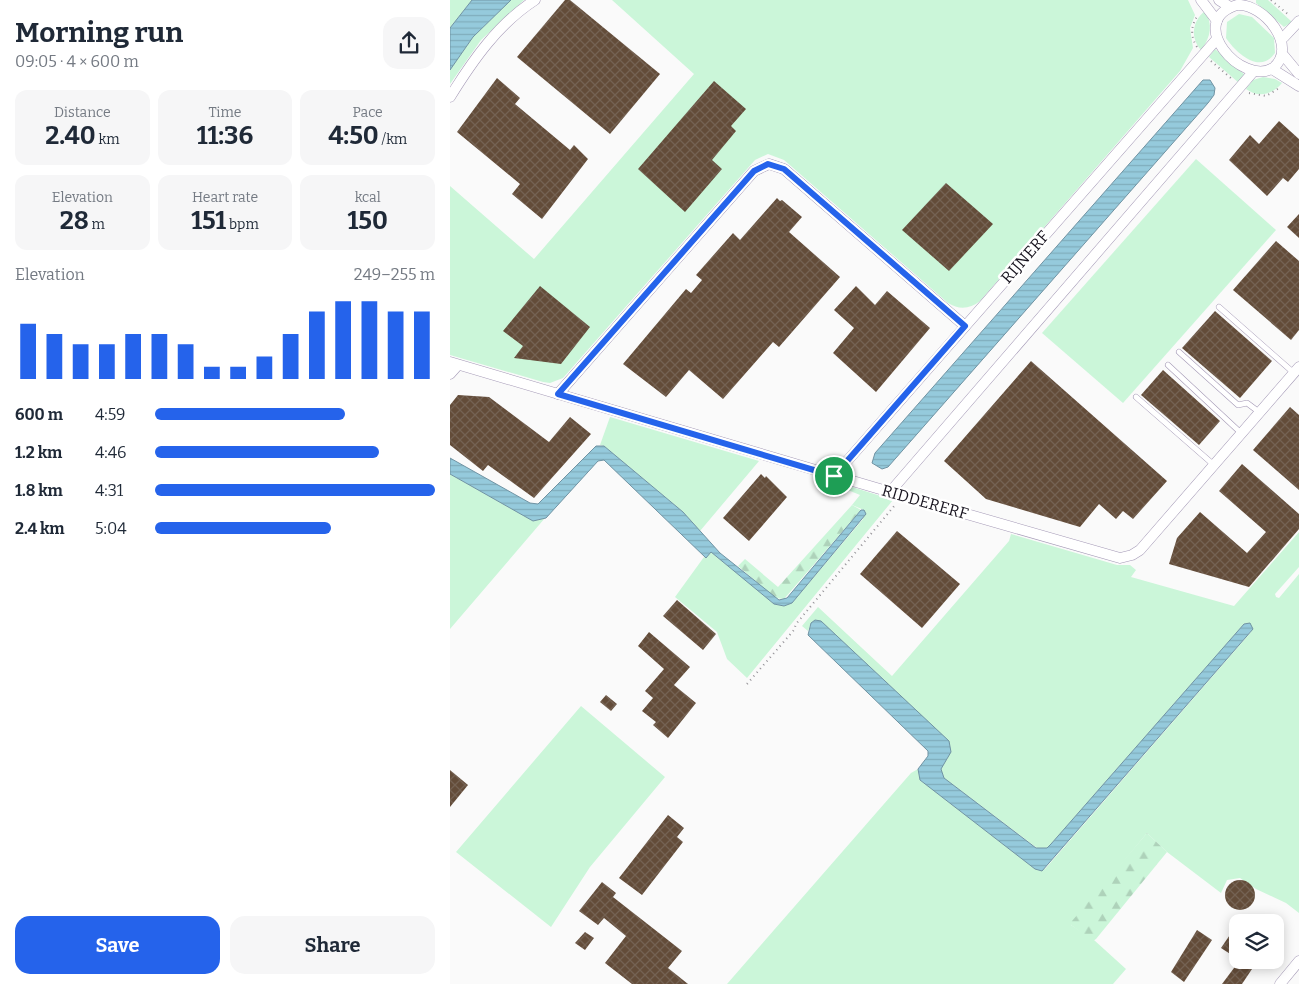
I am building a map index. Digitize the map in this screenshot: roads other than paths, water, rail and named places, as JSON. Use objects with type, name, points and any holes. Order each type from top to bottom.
[{"type":"street","points":[[450,97],[472,63],[500,30],[535,0]]},
{"type":"street","points":[[1201,0],[1217,21]]},
{"type":"street","points":[[1219,0],[1230,7]]},
{"type":"street","points":[[1284,56],[1272,69],[1254,72],[1244,68],[1216,40],[1217,21],[1224,10],[1249,2],[1278,28],[1284,37],[1284,56],[1299,74]]},
{"type":"street","points":[[1284,37],[1298,22]]},
{"type":"street","name":"RIJNERF","points":[[834,476],[1216,40]]},
{"type":"street","points":[[1272,69],[1299,86]]},
{"type":"street","points":[[890,492],[1254,72]]},
{"type":"street","points":[[558,394],[754,171],[768,164],[784,169],[965,326]]},
{"type":"street","points":[[450,374],[454,363]]},
{"type":"street","name":"RIDDERERF","points":[[454,363],[1110,556],[1124,557],[1140,550],[1296,370]]},
{"type":"street","points":[[1280,984],[1299,961]]},
{"type":"lane","name":"RIDDERERF","points":[[1219,307],[1296,370]]},
{"type":"lane","points":[[1179,352],[1238,405],[1247,403],[1259,412]]},
{"type":"lane","points":[[1168,365],[1241,434]]},
{"type":"lane","points":[[1136,397],[1214,465]]},
{"type":"water","points":[[472,0],[511,0],[473,37],[450,70],[450,28]]},
{"type":"water","points":[[1203,80],[1210,80],[1215,88],[1214,95],[1208,103],[888,467],[882,469],[872,463],[875,453]]},
{"type":"water","points":[[596,446],[604,446],[683,512],[720,553],[779,600],[787,598],[861,510],[864,510],[866,514],[792,603],[784,606],[774,604],[711,552],[706,558],[604,460],[598,461],[546,518],[533,521],[450,474],[450,458],[530,503],[538,504]]},
{"type":"water","points":[[815,620],[821,621],[949,741],[951,752],[941,769],[944,778],[1036,848],[1047,848],[1051,844],[1244,624],[1250,623],[1253,629],[1042,871],[1035,869],[920,780],[918,769],[928,756],[928,751],[808,635],[811,623]]}]
